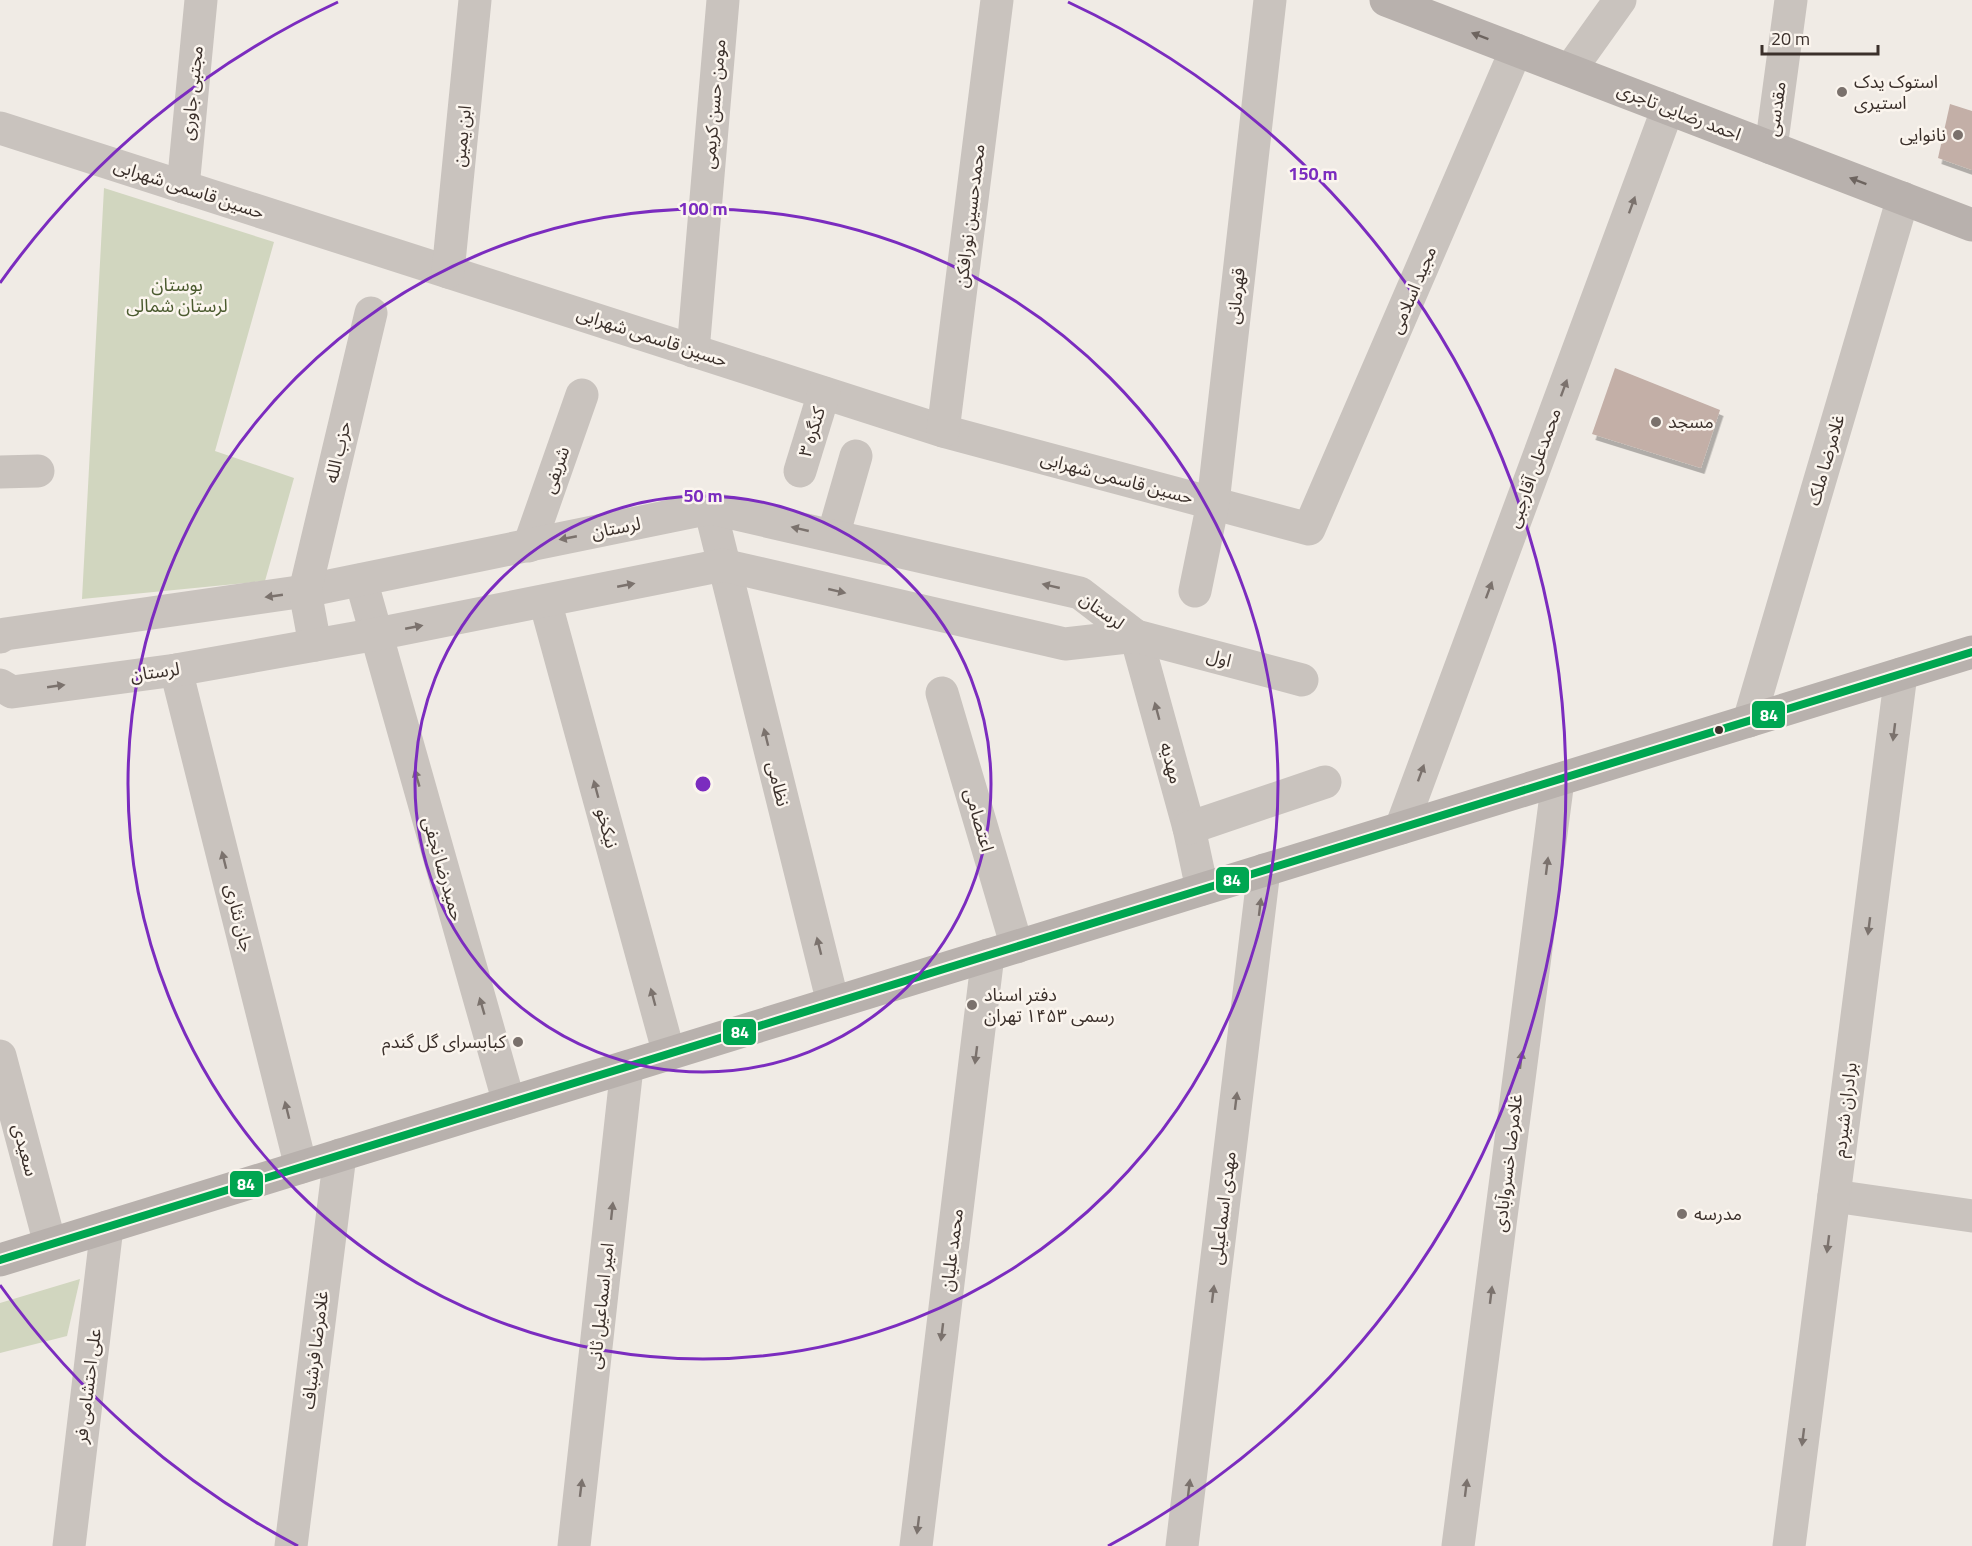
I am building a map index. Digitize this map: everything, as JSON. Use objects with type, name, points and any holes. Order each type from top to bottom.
[{"type":"main road","name":"احمد رضایی تاجری","points":[[1386,0],[1972,225]]},
{"type":"main road","points":[[0,1260],[1972,652]]},
{"type":"street","name":"مجتبی جاوری","points":[[183,187],[201,0]]},
{"type":"street","name":"ابن یمین","points":[[448,272],[475,0]]},
{"type":"street","name":"مومن حسن کریمی","points":[[693,351],[723,0]]},
{"type":"street","name":"محمدحسین نورافکن","points":[[944,431],[997,0]]},
{"type":"street","name":"قهرمانی","points":[[1195,591],[1213,504],[1270,0]]},
{"type":"street","points":[[1570,70],[1620,0]]},
{"type":"street","name":"مقدسی","points":[[1770,148],[1791,0]]},
{"type":"street","name":"مجید اسلامی","points":[[1309,530],[1516,50]]},
{"type":"street","name":"محمدعلی آقارجبی","points":[[1401,828],[1668,108]]},
{"type":"street","name":"حسین قاسمی شهرابی","points":[[0,128],[944,431],[1309,530]]},
{"type":"street","name":"غلامرضا ملک","points":[[1749,721],[1903,198]]},
{"type":"street","name":"حزب الله","points":[[305,591],[371,313]]},
{"type":"street","name":"کنگره ۳","points":[[800,471],[824,393]]},
{"type":"street","name":"شریفی","points":[[529,546],[582,395]]},
{"type":"street","points":[[833,536],[856,456]]},
{"type":"street","points":[[0,472],[38,471]]},
{"type":"street","name":"لرستان","points":[[0,637],[5,634],[305,591],[710,508],[1080,593],[1136,636]]},
{"type":"street","name":"نظامی","points":[[710,508],[833,1003]]},
{"type":"street","name":"لرستان","points":[[0,686],[12,692],[177,670],[376,634],[723,565],[1065,644],[1136,636]]},
{"type":"street","name":"حمیدرضا نجفی","points":[[362,580],[509,1103]]},
{"type":"street","points":[[305,591],[315,645]]},
{"type":"street","name":"نیکخو","points":[[545,601],[669,1054]]},
{"type":"street","name":"اول","points":[[1136,636],[1302,680]]},
{"type":"street","name":"مهدیه","points":[[1136,636],[1188,828],[1202,889]]},
{"type":"street","name":"جان نثاری","points":[[177,670],[301,1167]]},
{"type":"street","name":"برادران شیردم","points":[[1789,1546],[1901,674]]},
{"type":"street","name":"اعتصامی","points":[[942,693],[1003,951]]},
{"type":"street","name":"غلامرضا خسروآبادی","points":[[1458,1546],[1558,780]]},
{"type":"street","points":[[1188,828],[1325,782]]},
{"type":"street","name":"مهدی اسماعیلی","points":[[1182,1546],[1264,870]]},
{"type":"street","name":"محمد علیان","points":[[916,1546],[1003,951]]},
{"type":"street","name":"سعیدی","points":[[0,1056],[50,1244]]},
{"type":"street","name":"امیر اسماعیل ثانی","points":[[574,1546],[627,1067]]},
{"type":"street","name":"غلامرضا فرشباف","points":[[291,1546],[340,1155]]},
{"type":"street","points":[[1834,1196],[1972,1216]]},
{"type":"street","name":"علی احتشامی فر","points":[[69,1546],[107,1227]]},
{"type":"green space","name":"بوستان لرستان شمالی","points":[[104,188],[274,242],[215,451],[294,478],[265,581],[82,599]]},
{"type":"green space","points":[[80,1279],[67,1336],[0,1353],[0,1303]]},
{"type":"building","name":"نانوایی","points":[[1950,104],[1972,111],[1972,170],[1938,158]]},
{"type":"building","name":"مسجد","points":[[1615,368],[1720,410],[1701,468],[1592,434]]},
{"type":"transit line","name":"84","points":[[0,1260],[1972,652]]},
{"type":"place","name":"استوک یدک استیری","points":[[1842,92]]},
{"type":"place","name":"نانوایی","points":[[1958,135]]},
{"type":"place","name":"مسجد","points":[[1656,422]]},
{"type":"place","name":"دفتر اسناد رسمی ۱۴۵۳ تهران","points":[[972,1005]]},
{"type":"place","name":"کبابسرای گل گندم","points":[[518,1042]]},
{"type":"place","name":"مدرسه","points":[[1682,1214]]}]
